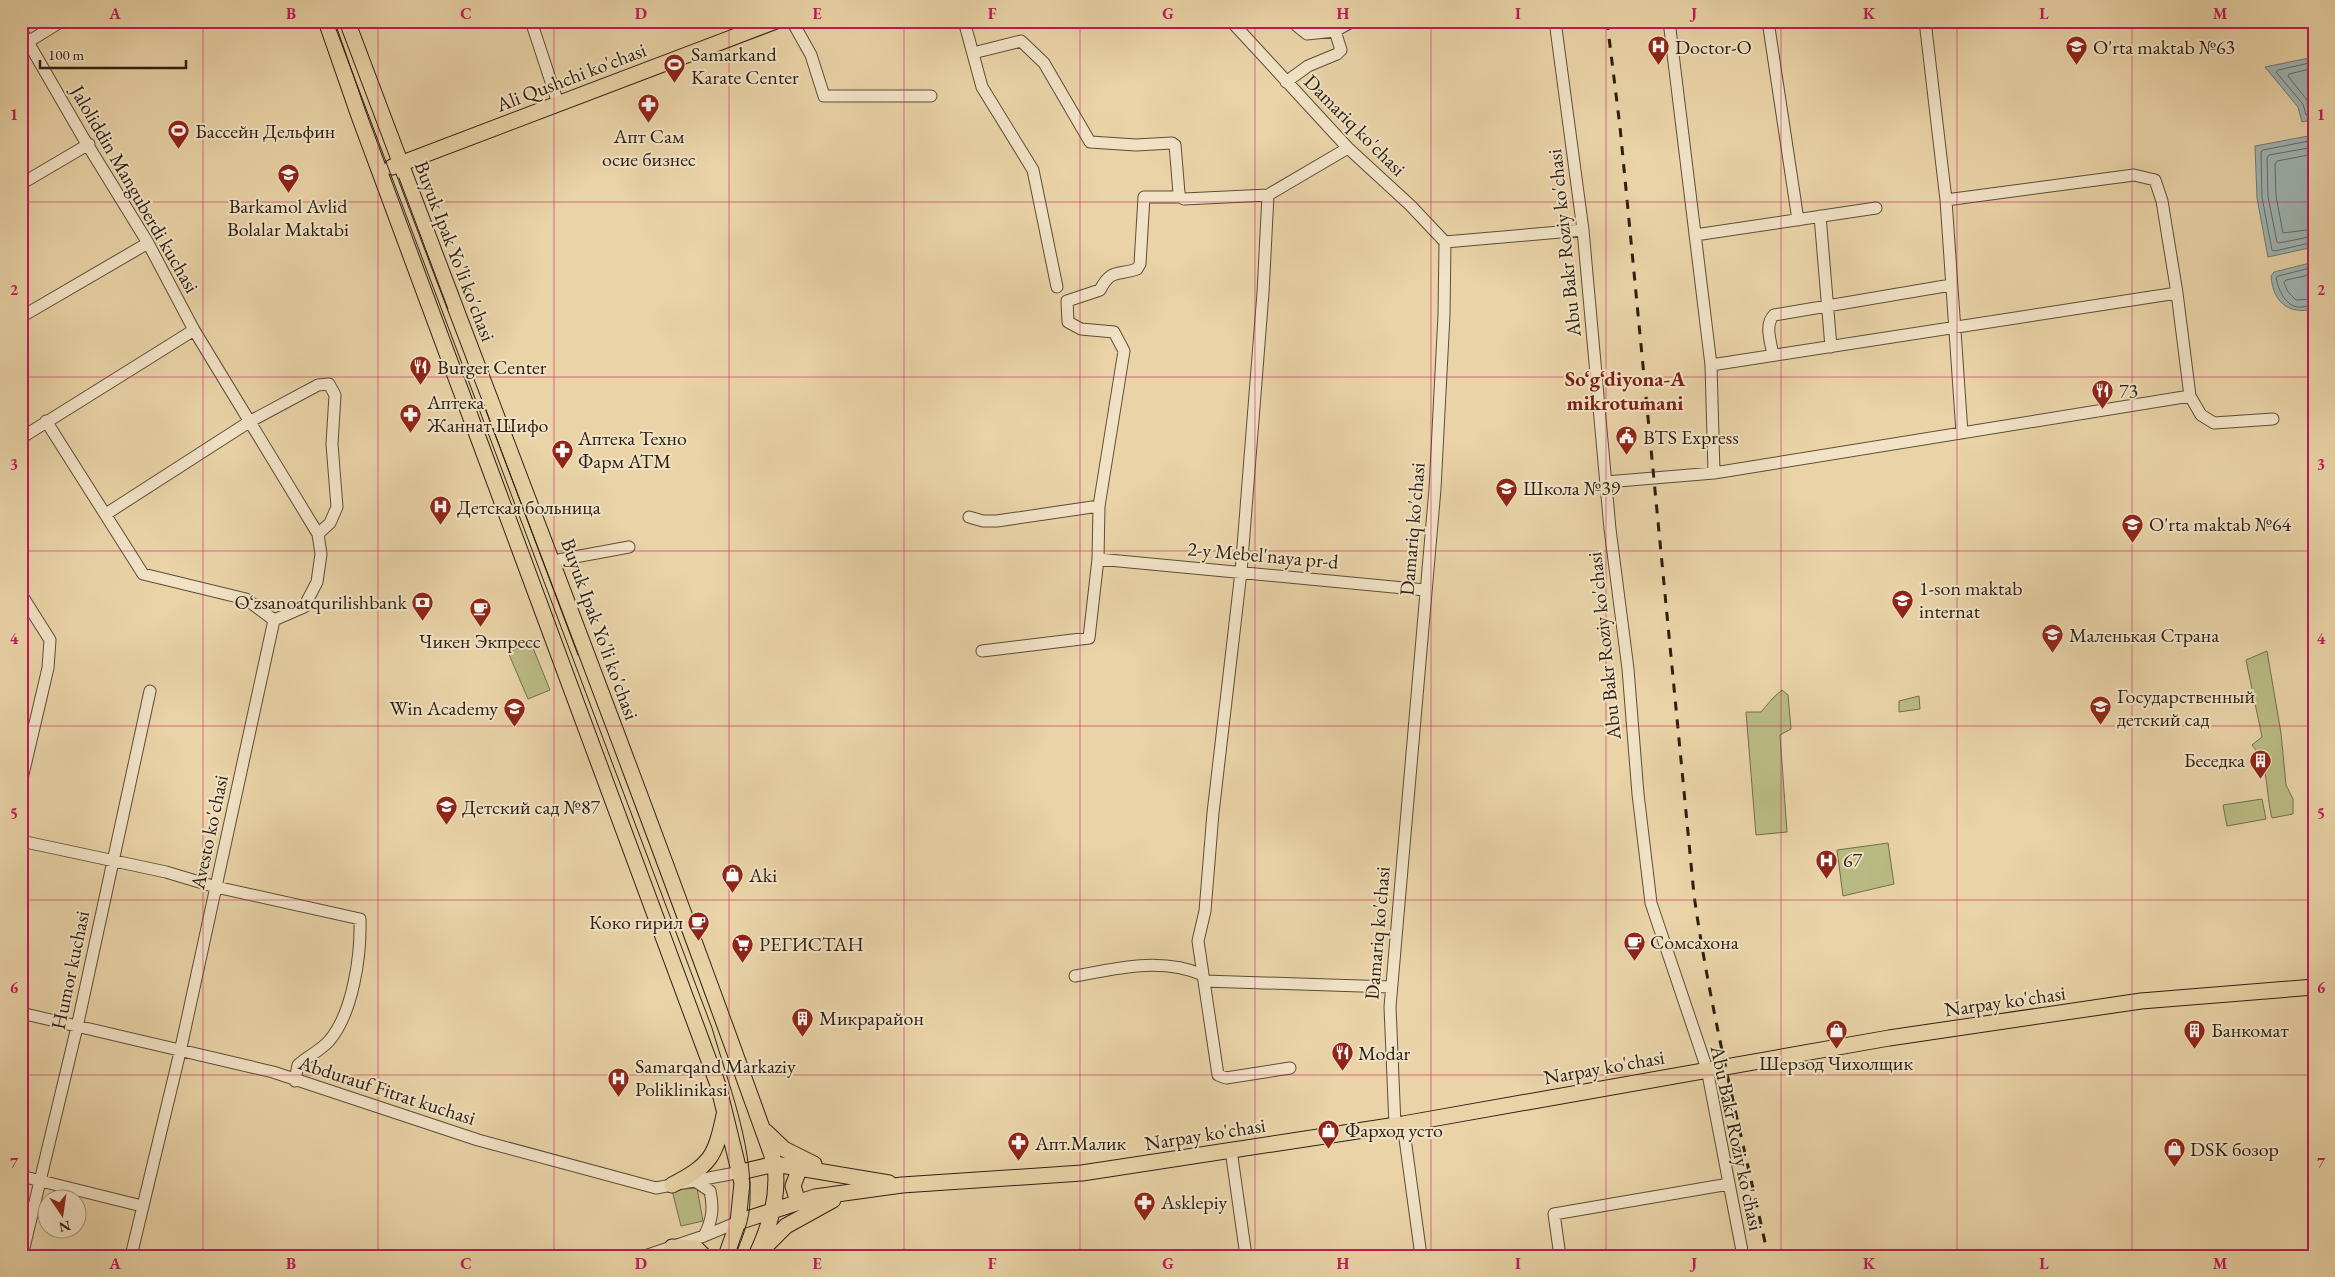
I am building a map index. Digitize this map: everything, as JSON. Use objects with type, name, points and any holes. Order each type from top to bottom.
[{"type":"main road","name":"Buyuk Ipak Yo'li ko'chasi","points":[[326,21],[712,1067],[741,1172],[742,1191],[738,1222],[726,1256]]},
{"type":"main road","name":"Buyuk Ipak Yo'li ko'chasi","points":[[347,21],[553,561],[775,1164],[777,1182],[774,1210],[756,1256]]},
{"type":"main road","name":"Ali Qushchi ko'chasi","points":[[380,171],[776,21]]},
{"type":"main road","name":"Narpay ko'chasi","points":[[738,1222],[815,1197],[902,1185],[1082,1173],[1399,1125],[1889,1038],[2141,1001],[2314,987]]},
{"type":"main road","points":[[672,1185],[704,1166],[714,1152],[725,1111]]},
{"type":"main road","points":[[762,1126],[784,1149],[808,1162],[839,1174]]},
{"type":"main road","name":"Narpay ko'chasi","points":[[741,1172],[775,1164],[902,1185]]},
{"type":"main road","points":[[798,1202],[793,1186],[800,1167]]},
{"type":"main road","points":[[756,1256],[786,1226],[822,1204],[851,1192]]},
{"type":"main road","points":[[672,1247],[689,1246],[696,1248],[704,1256]]},
{"type":"street","points":[[24,44],[62,21]]},
{"type":"street","points":[[531,21],[558,103]]},
{"type":"street","points":[[792,21],[811,55],[824,96],[931,96]]},
{"type":"street","points":[[964,21],[982,86],[1034,170],[1057,287]]},
{"type":"street","name":"Damariq ko'chasi","points":[[1231,21],[1348,148],[1410,205],[1445,242],[1444,315],[1435,489],[1390,1007],[1399,1125],[1421,1256]]},
{"type":"street","points":[[1294,21],[1306,34],[1335,31],[1353,21]]},
{"type":"street","name":"Abu Bakr Roziy ko'chasi","points":[[1555,21],[1582,230],[1606,482],[1628,669],[1638,794],[1651,903],[1707,1069],[1743,1256]]},
{"type":"street","points":[[1669,21],[1711,365],[1714,473]]},
{"type":"street","points":[[1768,21],[1798,220]]},
{"type":"street","points":[[1925,21],[1946,200],[1962,433]]},
{"type":"street","name":"Jaloliddin Manguberdi kuchasi","points":[[21,30],[24,44],[89,144],[148,243],[194,330],[318,534]]},
{"type":"street","points":[[1286,82],[1308,66],[1337,54],[1341,50],[1335,31]]},
{"type":"street","points":[[973,53],[1021,41],[1044,63],[1080,128],[1090,142],[1136,145],[1172,143],[1175,145],[1180,197]]},
{"type":"street","points":[[21,184],[89,144]]},
{"type":"street","points":[[982,651],[1089,638],[1098,559],[1099,506],[1124,351],[1114,332],[1081,329],[1068,322],[1067,301],[1100,290],[1108,276],[1112,274],[1137,269],[1140,264],[1144,197],[1180,197],[1191,199],[1268,195],[1348,148]]},
{"type":"street","points":[[1946,200],[2134,175],[2156,180],[2162,200],[2177,294],[2190,396],[2201,415],[2214,423],[2273,419]]},
{"type":"street","points":[[1268,195],[1263,293],[1242,572],[1213,812],[1205,911],[1198,941],[1218,1076],[1226,1078],[1290,1068]]},
{"type":"street","points":[[1695,235],[1876,208]]},
{"type":"street","points":[[1820,216],[1831,347]]},
{"type":"street","points":[[1445,242],[1582,230]]},
{"type":"street","points":[[21,317],[148,243]]},
{"type":"street","points":[[1773,356],[1768,329],[1769,320],[1774,315],[1951,285]]},
{"type":"street","points":[[1711,365],[2177,294]]},
{"type":"street","points":[[21,438],[194,330]]},
{"type":"street","points":[[46,422],[143,574],[246,599],[274,620],[304,607],[317,582],[321,554],[318,534],[330,523],[337,507],[332,444],[335,395],[329,384],[318,385],[249,422],[106,514]]},
{"type":"street","points":[[1606,482],[1714,473],[2190,396]]},
{"type":"street","points":[[969,517],[983,521],[997,521],[1099,506]]},
{"type":"street","points":[[553,561],[629,547]]},
{"type":"street","name":"2-y Mebel'naya pr-d","points":[[1098,559],[1426,590]]},
{"type":"street","points":[[21,594],[50,640],[48,668],[21,783]]},
{"type":"street","name":"Avesto ko'chasi","points":[[131,1256],[180,1052],[274,620]]},
{"type":"street","name":"Humor kuchasi","points":[[22,1256],[77,1027],[150,691]]},
{"type":"street","points":[[21,842],[113,860],[216,887],[360,919],[360,947],[349,1000],[338,1030],[320,1050],[298,1065],[295,1081]]},
{"type":"street","points":[[1075,976],[1130,966],[1169,965],[1187,968],[1204,978],[1391,988]]},
{"type":"street","name":"Abdurauf Fitrat kuchasi","points":[[21,1013],[180,1052],[273,1072],[295,1081],[478,1140],[656,1188],[741,1172]]},
{"type":"street","points":[[1231,1150],[1246,1256]]},
{"type":"street","points":[[21,1176],[142,1206]]},
{"type":"street","points":[[695,1181],[710,1191],[714,1206],[709,1227],[704,1236]]},
{"type":"street","points":[[1560,1256],[1554,1214],[1729,1184]]},
{"type":"street","points":[[645,1256],[738,1222]]},
{"type":"green space","points":[[531,643],[550,690],[528,699],[508,652]]},
{"type":"green space","points":[[2267,651],[2281,733],[2286,785],[2293,799],[2293,814],[2272,818],[2262,762],[2252,745],[2262,737],[2246,660]]},
{"type":"green space","points":[[1782,690],[1788,695],[1791,729],[1780,735],[1787,832],[1756,835],[1746,712],[1761,712]]},
{"type":"green space","points":[[1919,696],[1920,709],[1899,712],[1899,701]]},
{"type":"green space","points":[[2262,799],[2266,819],[2227,826],[2223,805]]},
{"type":"green space","points":[[1888,843],[1894,884],[1843,896],[1837,850]]},
{"type":"green space","points":[[697,1188],[703,1221],[681,1226],[672,1190]]},
{"type":"water","points":[[2314,57],[2314,119],[2302,122],[2298,107],[2265,67]]},
{"type":"water","points":[[2314,135],[2314,247],[2268,257],[2257,198],[2255,146]]},
{"type":"water","points":[[2314,262],[2314,309],[2297,310],[2289,308],[2275,293],[2271,276],[2274,272]]},
{"type":"tram line","points":[[333,21],[712,1028],[738,1113],[750,1178],[749,1214],[735,1256]]},
{"type":"tram line","points":[[399,178],[448,309]]},
{"type":"tram line","points":[[483,402],[578,655]]},
{"type":"railway","points":[[1607,21],[1620,127],[1694,895],[1718,1031],[1768,1256]]},
{"type":"place","name":"Doctor-O","points":[[1659,66]]},
{"type":"place","name":"O'rta maktab №63","points":[[2077,66]]},
{"type":"place","name":"Samarkand Karate Center","points":[[675,84]]},
{"type":"place","name":"Апт Сам осие бизнес","points":[[649,123]]},
{"type":"place","name":"Бассейн Дельфин","points":[[179,150]]},
{"type":"place","name":"Barkamol Avlid Bolalar Maktabi","points":[[288,193]]},
{"type":"place","name":"Burger Center","points":[[421,386]]},
{"type":"place","name":"73","points":[[2103,410]]},
{"type":"place","name":"Аптека Жаннат Шифо","points":[[411,433]]},
{"type":"place","name":"BTS Express","points":[[1627,456]]},
{"type":"place","name":"Аптека Техно Фарм АТМ","points":[[562,469]]},
{"type":"place","name":"Школа №39","points":[[1507,507]]},
{"type":"place","name":"Детская больница","points":[[441,526]]},
{"type":"place","name":"O'rta maktab №64","points":[[2133,543]]},
{"type":"place","name":"1-son maktab internat","points":[[1903,619]]},
{"type":"place","name":"Oʻzsanoatqurilishbank","points":[[423,621]]},
{"type":"place","name":"Чикен Экпресс","points":[[480,628]]},
{"type":"place","name":"Маленькая Страна","points":[[2053,654]]},
{"type":"place","name":"Государственный детский сад","points":[[2101,726]]},
{"type":"place","name":"Win Academy","points":[[514,727]]},
{"type":"place","name":"Беседка","points":[[2261,779]]},
{"type":"place","name":"Детский сад №87","points":[[446,826]]},
{"type":"place","name":"67","points":[[1827,879]]},
{"type":"place","name":"Aki","points":[[733,894]]},
{"type":"place","name":"Коко гирил","points":[[699,941]]},
{"type":"place","name":"Сомсахона","points":[[1634,961]]},
{"type":"place","name":"РЕГИСТАН","points":[[743,963]]},
{"type":"place","name":"Микрарайон","points":[[803,1037]]},
{"type":"place","name":"Банкомат","points":[[2195,1049]]},
{"type":"place","name":"Шерзод Чихолщик","points":[[1836,1050]]},
{"type":"place","name":"Modar","points":[[1342,1072]]},
{"type":"place","name":"Samarqand Markaziy Poliklinikasi","points":[[619,1097]]},
{"type":"place","name":"Фарход усто","points":[[1329,1149]]},
{"type":"place","name":"Апт.Малик","points":[[1019,1162]]},
{"type":"place","name":"DSK бозор","points":[[2174,1168]]},
{"type":"place","name":"Asklepiy","points":[[1145,1221]]},
{"type":"district","name":"So‘g‘diyona-А mikrotumani","points":[[1625,391]]}]
